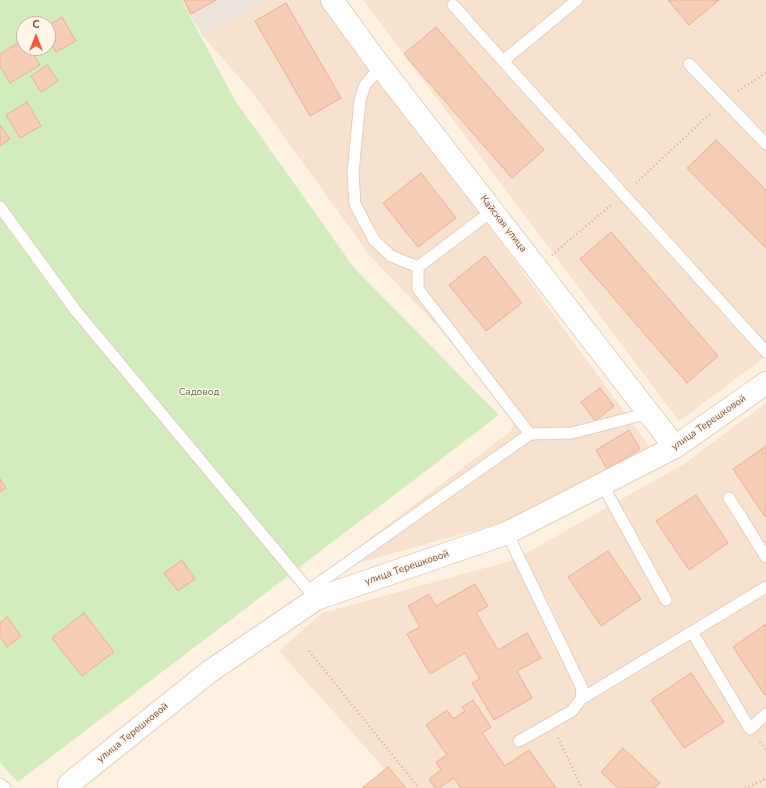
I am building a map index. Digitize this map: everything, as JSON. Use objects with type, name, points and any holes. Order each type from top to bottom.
[{"type":"street","name":"Кайская улица","points":[[332,0],[381,66],[675,447]]},
{"type":"street","name":"улица Терешковой","points":[[68,787],[209,672],[313,595],[507,533],[675,447],[766,383]]},
{"type":"lane","points":[[502,61],[577,0]]},
{"type":"lane","points":[[453,4],[502,61],[766,352]]},
{"type":"lane","points":[[689,64],[766,144]]},
{"type":"lane","points":[[381,66],[365,85],[360,100],[353,174],[355,204],[374,240],[391,256],[418,267]]},
{"type":"lane","points":[[0,207],[76,311],[313,595],[530,434],[572,433],[649,413]]},
{"type":"lane","points":[[418,267],[492,210]]},
{"type":"lane","points":[[418,267],[418,289],[530,434]]},
{"type":"lane","points":[[602,484],[666,600]]},
{"type":"lane","points":[[729,498],[766,557]]},
{"type":"lane","points":[[507,533],[582,688],[582,699]]},
{"type":"lane","points":[[520,742],[572,711],[582,699],[765,589]]},
{"type":"lane","points":[[692,632],[750,728],[766,714]]},
{"type":"lane","points":[[0,784],[5,788]]},
{"type":"path","points":[[537,268],[624,194],[724,101],[766,73]]},
{"type":"path","points":[[309,651],[419,788]]},
{"type":"path","points":[[550,723],[582,788]]},
{"type":"path","points":[[745,788],[766,779]]},
{"type":"shaded area","points":[[181,0],[265,0],[205,35],[190,16]]},
{"type":"shaded area","points":[[182,0],[325,0],[652,450],[501,523],[326,572],[511,431],[517,408],[370,256],[252,92],[202,35]]},
{"type":"shaded area","points":[[363,0],[766,0],[766,356],[679,421]]},
{"type":"shaded area","points":[[766,403],[766,788],[402,788],[279,651],[322,613],[514,560],[684,464]]},
{"type":"green space","name":"Садовод","points":[[0,0],[181,0],[236,102],[355,269],[499,415],[18,782],[0,763]]},
{"type":"building","points":[[184,0],[216,0],[191,14]]},
{"type":"building","points":[[668,0],[719,0],[689,25]]},
{"type":"building","points":[[286,3],[341,98],[310,116],[255,21]]},
{"type":"building","points":[[62,17],[76,41],[56,52],[56,21]]},
{"type":"building","points":[[436,27],[544,150],[512,178],[404,54]]},
{"type":"building","points":[[16,44],[16,56],[34,56],[40,65],[10,83],[0,66],[0,54]]},
{"type":"building","points":[[47,65],[58,81],[41,92],[31,76]]},
{"type":"building","points":[[27,102],[41,126],[20,138],[6,115]]},
{"type":"building","points":[[0,125],[10,139],[0,146]]},
{"type":"building","points":[[716,140],[766,190],[766,248],[687,168]]},
{"type":"building","points":[[421,173],[456,218],[418,247],[383,203]]},
{"type":"building","points":[[611,232],[718,356],[687,383],[580,259]]},
{"type":"building","points":[[485,256],[522,303],[486,331],[449,285]]},
{"type":"building","points":[[600,388],[614,406],[595,421],[581,402]]},
{"type":"building","points":[[629,430],[640,449],[607,469],[596,450]]},
{"type":"building","points":[[766,446],[766,516],[765,517],[733,469]]},
{"type":"building","points":[[0,479],[6,488],[0,492]]},
{"type":"building","points":[[696,495],[728,543],[689,570],[656,521]]},
{"type":"building","points":[[608,551],[641,599],[601,626],[568,577]]},
{"type":"building","points":[[182,560],[195,579],[178,591],[164,573]]},
{"type":"building","points":[[475,584],[488,606],[476,613],[498,650],[527,633],[541,658],[517,671],[532,698],[494,720],[472,683],[480,679],[465,653],[430,674],[407,634],[420,627],[408,606],[429,594],[436,606]]},
{"type":"building","points":[[84,613],[114,652],[82,676],[52,638]]},
{"type":"building","points":[[7,617],[21,636],[7,647],[0,637],[0,623]]},
{"type":"building","points":[[766,624],[766,694],[765,695],[733,647]]},
{"type":"building","points":[[691,673],[724,722],[684,748],[651,700]]},
{"type":"building","points":[[473,700],[491,727],[482,733],[505,766],[529,750],[556,788],[461,788],[454,778],[439,788],[435,788],[429,779],[441,770],[436,762],[447,755],[426,725],[447,710],[453,719],[465,711],[462,707]]},
{"type":"building","points":[[623,748],[660,783],[655,788],[618,788],[601,772]]},
{"type":"building","points":[[388,767],[406,788],[362,788]]}]
